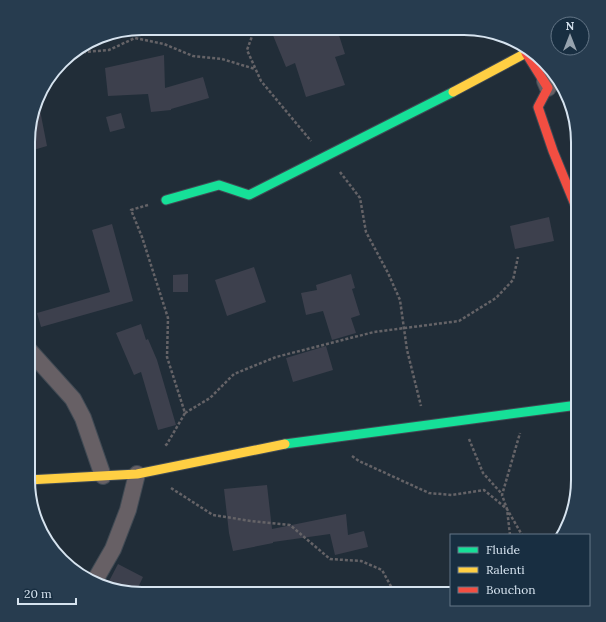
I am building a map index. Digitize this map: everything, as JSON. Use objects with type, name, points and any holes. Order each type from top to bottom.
[{"type":"street","points":[[166,200],[219,185],[249,195],[288,174],[476,81],[522,52]]},
{"type":"street","points":[[541,69],[552,82],[538,107],[553,151],[571,195]]},
{"type":"street","points":[[35,357],[73,399],[83,418],[103,476]]},
{"type":"street","points":[[35,480],[137,474],[276,445],[571,406]]},
{"type":"street","points":[[97,577],[113,548],[128,510],[137,474]]},
{"type":"path","points":[[252,35],[247,50],[261,81],[325,157],[342,174],[360,198],[366,232],[388,273],[400,300],[407,350],[421,406],[432,424]]},
{"type":"path","points":[[84,52],[109,50],[135,38],[164,44],[193,56],[222,59],[256,69]]},
{"type":"path","points":[[166,200],[131,210],[142,237],[168,318],[168,357],[185,413]]},
{"type":"path","points":[[162,449],[168,444],[185,413],[210,398],[234,374],[276,357],[374,332],[459,321],[496,298],[513,280],[518,256]]},
{"type":"path","points":[[502,494],[516,446],[529,411]]},
{"type":"path","points":[[462,420],[483,472],[502,494],[507,509],[521,534]]},
{"type":"path","points":[[324,438],[359,461],[429,493],[452,495],[484,490],[507,509],[510,534]]},
{"type":"path","points":[[169,487],[213,515],[290,525],[330,559],[361,560],[382,570],[392,587]]},
{"type":"building","points":[[273,35],[339,35],[345,54],[335,57],[345,85],[306,97],[295,63],[286,67]]},
{"type":"building","points":[[164,55],[165,88],[203,77],[209,98],[171,110],[151,112],[148,94],[108,96],[105,68]]},
{"type":"building","points":[[40,111],[47,146],[35,150],[36,128]]},
{"type":"building","points":[[121,113],[125,128],[110,132],[106,117]]},
{"type":"building","points":[[549,217],[554,241],[515,249],[510,226]]},
{"type":"building","points":[[112,224],[133,301],[41,327],[37,313],[110,292],[92,230]]},
{"type":"building","points":[[254,267],[266,302],[227,316],[215,280]]},
{"type":"building","points":[[188,274],[188,292],[173,292],[173,275]]},
{"type":"building","points":[[351,274],[355,288],[352,289],[360,315],[351,318],[356,333],[332,340],[323,311],[306,315],[301,293],[317,290],[316,285]]},
{"type":"building","points":[[141,324],[146,340],[148,339],[157,360],[176,425],[158,430],[141,372],[134,375],[116,333]]},
{"type":"building","points":[[326,346],[333,370],[293,382],[286,358]]},
{"type":"building","points":[[267,485],[272,529],[346,514],[348,535],[364,531],[368,547],[335,555],[330,534],[273,542],[233,551],[229,533],[224,489]]},
{"type":"building","points":[[118,564],[143,577],[138,587],[121,585],[109,581]]},
{"type":"traffic: fast","points":[[166,200],[219,185],[249,195],[453,92]]},
{"type":"traffic: fast","points":[[285,444],[571,406]]},
{"type":"traffic: slow","points":[[453,92],[524,54]]},
{"type":"traffic: slow","points":[[35,480],[137,474],[285,444]]},
{"type":"traffic: jam","points":[[529,58],[548,88],[538,107],[553,151],[571,195]]}]
